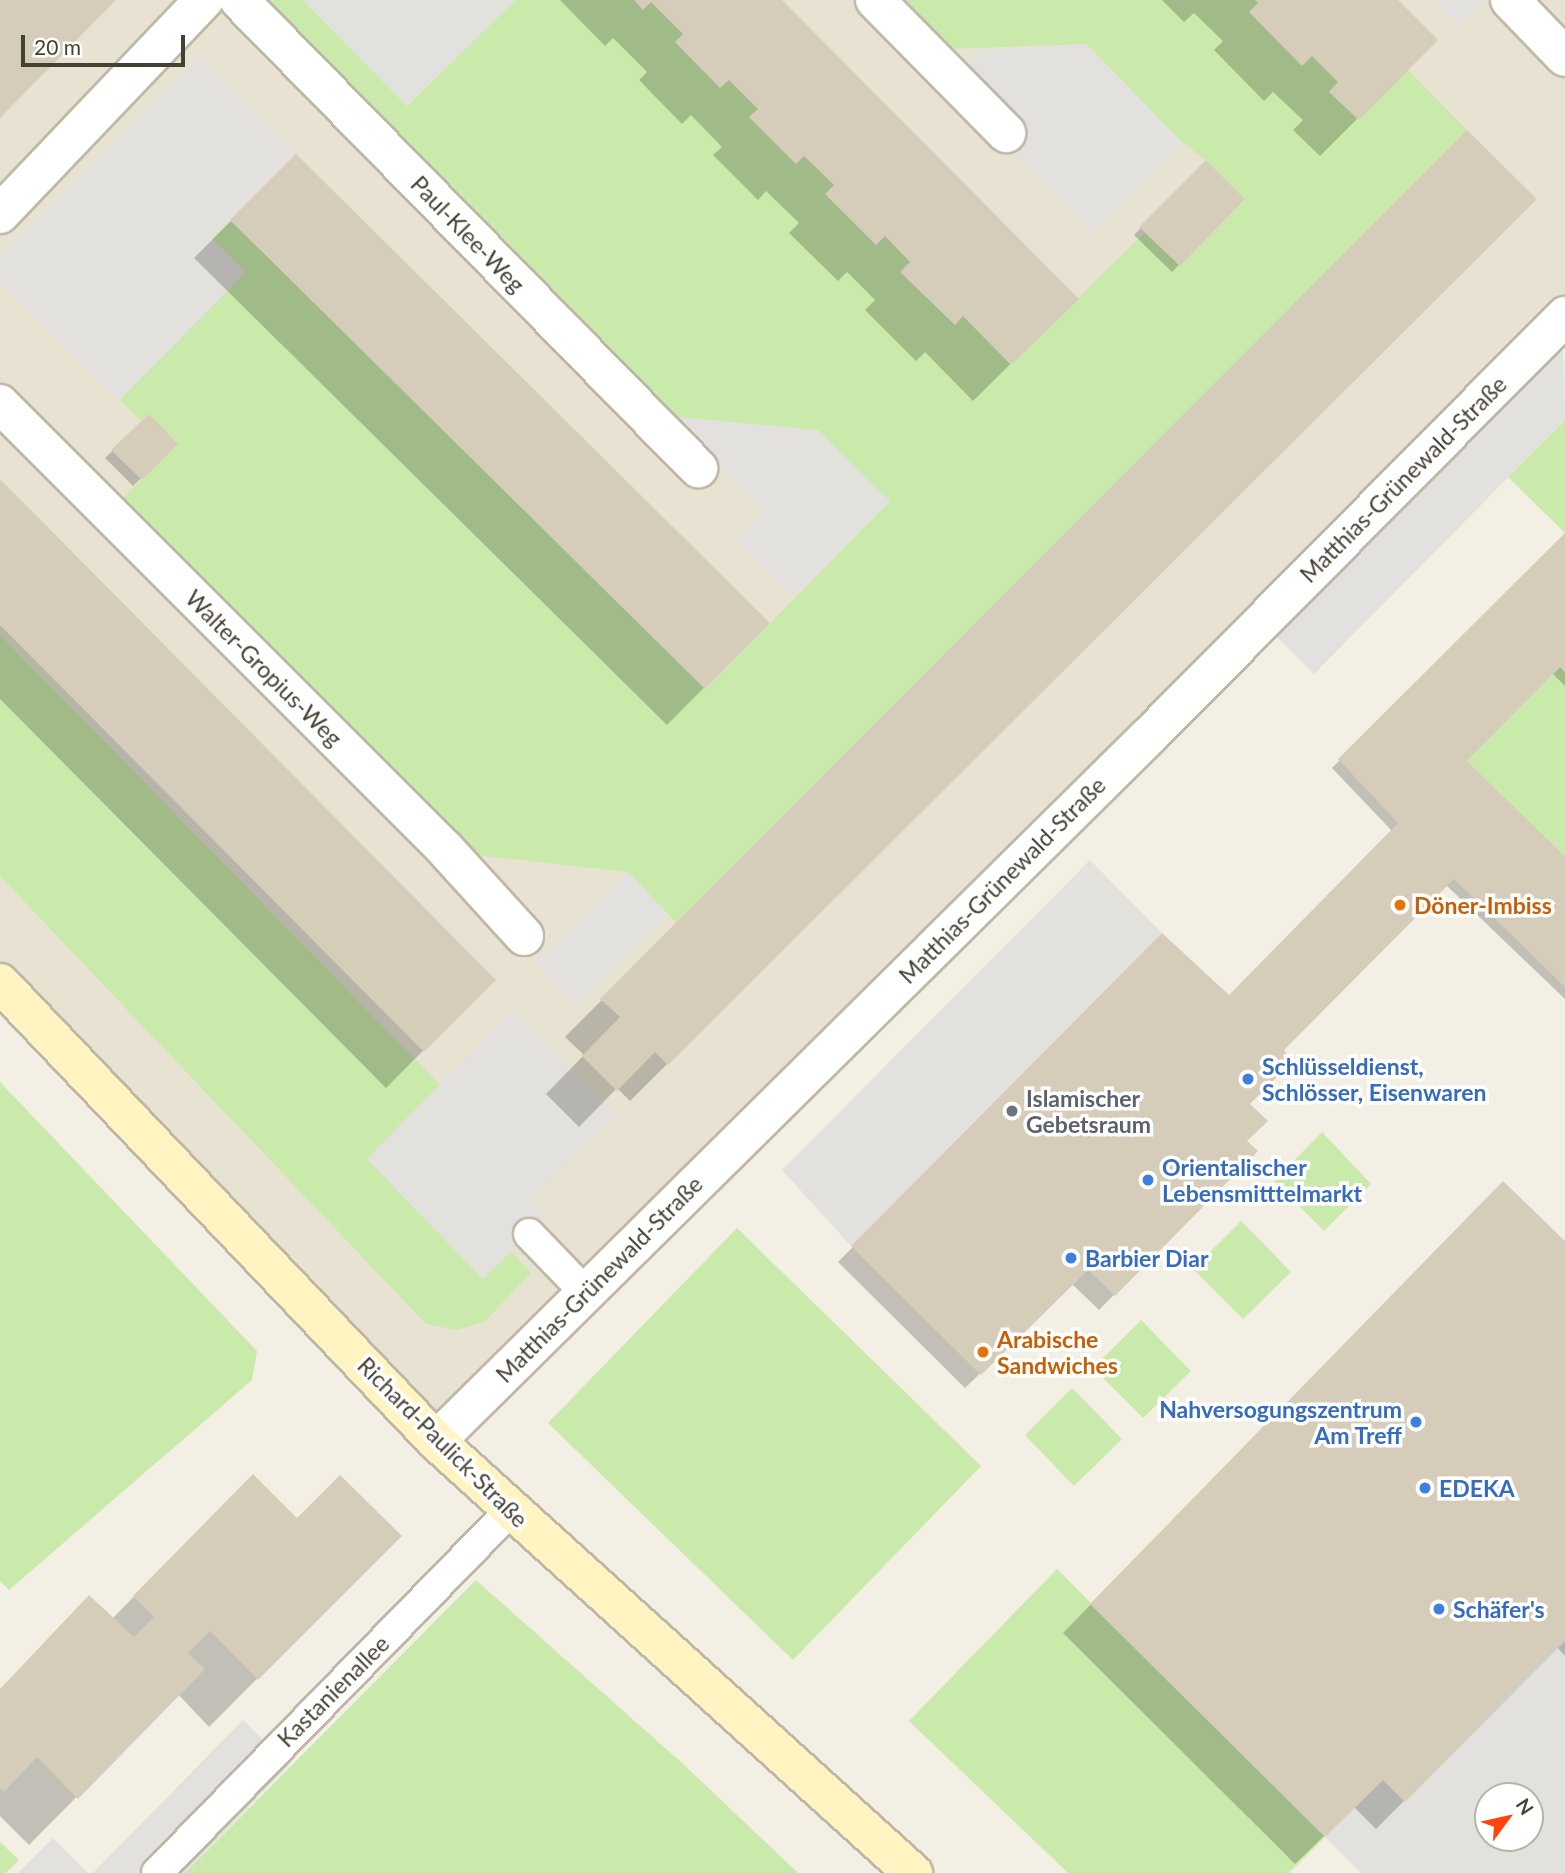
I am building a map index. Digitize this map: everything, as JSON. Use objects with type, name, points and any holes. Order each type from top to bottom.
[{"type":"street","points":[[0,214],[204,0]]},
{"type":"street","name":"Paul-Klee-Weg","points":[[239,0],[698,468]]},
{"type":"street","points":[[875,0],[1006,133]]},
{"type":"street","points":[[1510,0],[1565,57]]},
{"type":"street","name":"Matthias-Grünewald-Straße","points":[[436,1441],[1150,735],[1565,316]]},
{"type":"street","name":"Walter-Gropius-Weg","points":[[0,404],[444,848],[524,936]]},
{"type":"street","name":"Richard-Paulick-Straße","points":[[0,983],[436,1441],[510,1511],[913,1873]]},
{"type":"lane","points":[[529,1234],[585,1292]]},
{"type":"lane","name":"Kastanienallee","points":[[157,1873],[510,1511]]},
{"type":"shaded area","points":[[0,0],[1565,0],[1565,315],[436,1441],[0,983]]},
{"type":"shaded area","points":[[303,0],[515,0],[407,106]]},
{"type":"shaded area","points":[[1434,0],[1484,0],[1459,25]]},
{"type":"shaded area","points":[[1086,44],[1182,142],[1092,231],[947,84],[982,50]]},
{"type":"shaded area","points":[[199,57],[296,154],[212,238],[246,272],[119,400],[0,281],[0,256]]},
{"type":"shaded area","points":[[1563,346],[1565,420],[1314,674],[1276,636]]},
{"type":"shaded area","points":[[667,416],[818,430],[890,501],[794,598],[735,539],[763,511]]},
{"type":"shaded area","points":[[1090,860],[1162,933],[851,1246],[782,1170]]},
{"type":"shaded area","points":[[628,872],[668,914],[575,1004],[535,963]]},
{"type":"shaded area","points":[[513,1011],[616,1116],[529,1201],[545,1218],[483,1279],[367,1159]]},
{"type":"shaded area","points":[[1565,1641],[1565,1873],[1361,1873],[1325,1837],[1383,1780],[1405,1801]]},
{"type":"shaded area","points":[[243,1720],[289,1765],[185,1873],[93,1873]]},
{"type":"shaded area","points":[[53,1838],[88,1873],[18,1873]]},
{"type":"green space","points":[[257,0],[303,0],[407,106],[515,0],[634,0],[643,10],[651,2],[683,34],[676,43],[720,88],[729,80],[758,109],[749,117],[795,164],[804,156],[834,185],[826,195],[875,245],[885,236],[910,262],[901,272],[954,324],[963,316],[1011,365],[1145,232],[1180,266],[1245,199],[1206,160],[1182,142],[1086,44],[945,49],[899,0],[1255,0],[1338,82],[1329,92],[1358,120],[1408,70],[1467,130],[676,923],[628,872],[467,854],[121,500],[178,444],[149,414],[141,420],[119,400],[246,272],[212,238],[230,220],[706,689],[890,501],[667,416]]},
{"type":"green space","points":[[1565,420],[1565,533],[1508,477]]},
{"type":"green space","points":[[0,635],[440,1085],[367,1159],[483,1279],[511,1251],[531,1273],[485,1321],[457,1330],[426,1324],[0,876]]},
{"type":"green space","points":[[1560,667],[1565,672],[1565,856],[1467,761]]},
{"type":"green space","points":[[0,1082],[257,1351],[252,1380],[9,1590],[0,1581]]},
{"type":"green space","points":[[1322,1132],[1371,1184],[1324,1231],[1274,1181]]},
{"type":"green space","points":[[1241,1221],[1291,1272],[1243,1319],[1193,1269]]},
{"type":"green space","points":[[737,1228],[981,1466],[793,1660],[548,1423]]},
{"type":"green space","points":[[1141,1320],[1191,1371],[1143,1418],[1093,1368]]},
{"type":"green space","points":[[1072,1388],[1122,1439],[1074,1486],[1025,1435]]},
{"type":"green space","points":[[1057,1569],[1325,1837],[1289,1873],[1068,1873],[909,1721]]},
{"type":"green space","points":[[476,1580],[682,1763],[798,1873],[185,1873]]},
{"type":"green space","points":[[0,1842],[19,1860],[6,1873],[0,1873]]},
{"type":"building","points":[[0,0],[116,0],[0,118]]},
{"type":"building","points":[[634,0],[782,0],[1079,299],[1011,365],[963,316],[955,325],[900,272],[910,262],[885,236],[876,245],[825,194],[834,185],[804,156],[796,164],[749,117],[758,109],[729,80],[720,88],[675,42],[683,34],[651,2],[643,10]]},
{"type":"building","points":[[1255,0],[1398,0],[1438,40],[1359,120],[1329,92],[1338,82],[1312,56],[1302,66],[1249,12],[1258,3]]},
{"type":"building","points":[[1467,130],[1537,199],[668,1065],[655,1052],[617,1091],[582,1056],[620,1017],[600,999]]},
{"type":"building","points":[[296,154],[770,623],[705,689],[230,220]]},
{"type":"building","points":[[1206,160],[1245,199],[1180,266],[1139,227]]},
{"type":"building","points":[[149,414],[178,444],[142,480],[111,450]]},
{"type":"building","points":[[0,479],[496,980],[424,1052],[0,625]]},
{"type":"building","points":[[1565,533],[1565,672],[1560,667],[1467,761],[1565,856],[1565,987],[1454,879],[1284,1050],[1292,1062],[1250,1104],[1268,1121],[1247,1141],[1258,1151],[1115,1296],[1088,1270],[981,1375],[851,1246],[1162,933],[1229,995],[1398,823],[1338,759]]},
{"type":"building","name":"Nahversogungszentrum Am Treff","points":[[1503,1181],[1565,1241],[1565,1641],[1405,1802],[1383,1780],[1325,1837],[1090,1604]]},
{"type":"building","points":[[253,1474],[297,1518],[340,1475],[402,1536],[258,1680],[210,1631],[188,1653],[205,1669],[78,1799],[37,1757],[4,1792],[0,1788],[0,1689],[89,1595],[134,1637],[154,1617],[133,1596]]},
{"type":"place","name":"Döner-Imbiss","points":[[1400,905]]},
{"type":"place","name":"Schlüsseldienst, Schlösser, Eisenwaren","points":[[1248,1079]]},
{"type":"place","name":"Islamischer Gebetsraum","points":[[1012,1111]]},
{"type":"place","name":"Orientalischer Lebensmitttelmarkt","points":[[1148,1180]]},
{"type":"place","name":"Barbier Diar","points":[[1071,1258]]},
{"type":"place","name":"Arabische Sandwiches","points":[[983,1352]]},
{"type":"place","name":"Nahversogungszentrum Am Treff","points":[[1416,1422]]},
{"type":"place","name":"EDEKA","points":[[1425,1488]]},
{"type":"place","name":"Schäfer's","points":[[1439,1609]]}]
